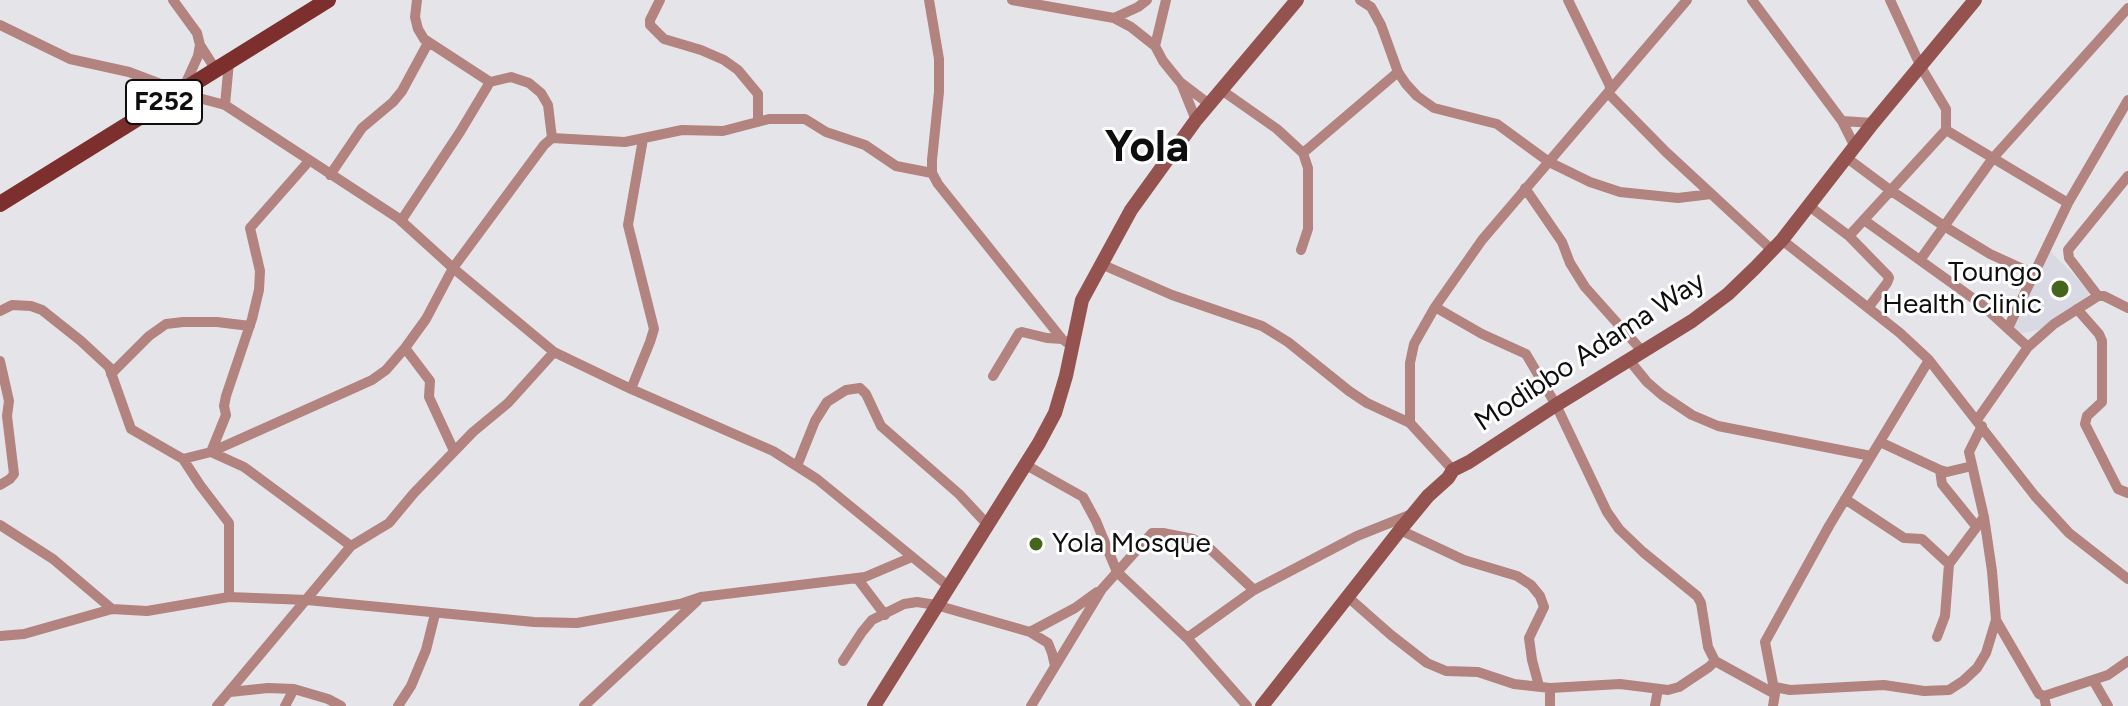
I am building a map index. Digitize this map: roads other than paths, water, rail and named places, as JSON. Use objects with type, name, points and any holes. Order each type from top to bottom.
[{"type":"main road","name":"F252","points":[[0,204],[328,0]]},
{"type":"main road","points":[[874,706],[1026,465],[1055,413],[1067,342],[1082,300],[1131,210],[1220,89],[1297,0]]},
{"type":"main road","name":"Modibbo Adama Way","points":[[1264,705],[1400,530],[1453,470],[1692,321],[1728,294],[1777,245],[1975,0]]},
{"type":"street","points":[[173,0],[197,33],[200,45],[182,91]]},
{"type":"street","points":[[417,0],[415,17],[424,39],[490,82]]},
{"type":"street","points":[[660,0],[650,25],[664,39],[701,50],[738,70],[758,94],[758,122]]},
{"type":"street","points":[[929,0],[939,59],[932,173],[1067,342]]},
{"type":"street","points":[[1012,0],[1053,4],[1114,18],[1155,46],[1180,82],[1209,104]]},
{"type":"street","points":[[1114,18],[1147,0]]},
{"type":"street","points":[[1155,46],[1166,0]]},
{"type":"street","points":[[1360,0],[1371,7],[1381,25],[1398,72],[1417,96],[1434,108],[1497,124],[1549,162],[1590,182],[1620,192],[1678,198],[1711,194]]},
{"type":"street","points":[[1568,0],[1610,86],[1609,94]]},
{"type":"street","points":[[1410,423],[1410,363],[1414,344],[1435,307],[1482,240],[1687,0]]},
{"type":"street","points":[[1752,0],[1842,121],[1851,152],[1890,190],[1990,254],[2034,274]]},
{"type":"street","points":[[1849,236],[1946,130],[1946,109],[1921,67],[1890,0]]},
{"type":"street","points":[[1920,260],[1993,158],[2128,8]]},
{"type":"street","points":[[0,25],[70,59],[129,72],[225,105],[401,221],[554,352],[773,451],[817,479],[948,586]]},
{"type":"street","points":[[330,175],[362,128],[402,91],[428,43]]},
{"type":"street","points":[[200,45],[222,66],[225,105]]},
{"type":"street","points":[[1303,153],[1398,72]]},
{"type":"street","points":[[401,221],[490,82],[511,77],[529,83],[541,93],[548,105],[552,138]]},
{"type":"street","points":[[1180,82],[1196,120]]},
{"type":"street","points":[[1220,89],[1277,129],[1303,153],[1308,168],[1308,229],[1301,250]]},
{"type":"street","points":[[1609,94],[1711,194],[1777,245],[1868,308],[1929,360],[2052,515],[2128,579]]},
{"type":"street","points":[[2008,328],[2068,203],[2128,100]]},
{"type":"street","points":[[183,459],[211,452],[372,380],[386,370],[426,319],[453,268],[552,138],[625,142],[682,130],[723,131],[784,118],[805,119],[826,132],[865,145],[896,166],[932,173]]},
{"type":"street","points":[[1842,121],[1873,123]]},
{"type":"street","points":[[1946,130],[2068,203]]},
{"type":"street","points":[[631,389],[654,329],[628,225],[643,139]]},
{"type":"street","points":[[211,452],[226,415],[226,396],[259,290],[260,271],[250,228],[309,161]]},
{"type":"street","points":[[2098,296],[2069,258],[2068,250],[2128,176]]},
{"type":"street","points":[[1525,188],[1562,242],[1570,263],[1585,287],[1643,352]]},
{"type":"street","points":[[1809,206],[1849,236],[1889,278],[1868,308]]},
{"type":"street","points":[[1864,220],[1981,304],[2028,347]]},
{"type":"street","points":[[1101,264],[1172,295],[1262,326],[1288,342],[1367,403],[1410,423],[1453,470]]},
{"type":"street","points":[[1773,706],[1775,687],[1790,690],[1884,685],[1924,691],[1949,690],[1977,668],[1986,653],[1996,620],[1984,517],[1969,452],[1980,423],[2028,347],[2054,324],[2098,296],[2128,308]]},
{"type":"street","points":[[0,311],[12,305],[42,310],[81,341],[109,367],[131,429],[183,459],[229,523],[229,597]]},
{"type":"street","points":[[1435,307],[1482,334],[1526,354],[1556,405],[1607,512],[1619,529],[1697,596],[1701,603],[1708,647],[1715,661],[1775,694]]},
{"type":"street","points":[[2077,309],[2102,341],[2102,402],[2087,416],[2085,424],[2118,489],[2128,493]]},
{"type":"street","points":[[111,374],[149,336],[166,324],[217,322],[250,326]]},
{"type":"street","points":[[993,376],[1019,333],[1067,342]]},
{"type":"street","points":[[405,348],[430,381],[429,397],[454,451]]},
{"type":"street","points":[[217,706],[351,546],[389,523],[454,451],[508,403],[554,352]]},
{"type":"street","points":[[1629,360],[1662,395],[1692,415],[1718,426],[1871,456]]},
{"type":"street","points":[[1775,694],[1765,642],[1845,499],[1929,360]]},
{"type":"street","points":[[0,361],[9,401],[7,416],[14,467],[14,474],[0,485]]},
{"type":"street","points":[[797,466],[815,421],[827,402],[846,390],[860,388],[881,426],[959,494],[987,524]]},
{"type":"street","points":[[1880,442],[1947,472],[1972,466]]},
{"type":"street","points":[[211,452],[244,467],[351,546]]},
{"type":"street","points":[[1026,465],[1083,497],[1117,572],[1187,638],[1247,706]]},
{"type":"street","points":[[1940,470],[1942,484],[1976,526]]},
{"type":"street","points":[[1845,499],[1904,538],[1922,539],[1949,564]]},
{"type":"street","points":[[1187,638],[1254,590],[1357,536],[1415,512]]},
{"type":"street","points":[[1937,637],[1945,616],[1949,564],[1984,517]]},
{"type":"street","points":[[0,525],[53,559],[112,609]]},
{"type":"street","points":[[1400,530],[1464,560],[1517,576],[1531,585],[1544,607],[1529,638],[1532,660],[1550,706]]},
{"type":"street","points":[[1031,706],[1102,589],[1152,533],[1193,539],[1208,547],[1254,590]]},
{"type":"street","points":[[0,636],[24,634],[112,609],[147,611],[229,597],[307,600],[435,614],[577,623],[680,604],[701,597],[865,577],[912,557]]},
{"type":"street","points":[[857,578],[885,615]]},
{"type":"street","points":[[1030,632],[1075,608],[1102,589]]},
{"type":"street","points":[[584,706],[701,597]]},
{"type":"street","points":[[1349,598],[1427,663],[1446,671],[1478,672],[1514,684],[1545,687],[1620,684],[1668,690],[1679,687],[1715,661]]},
{"type":"street","points":[[843,661],[872,620],[904,604],[917,602],[1030,632],[1048,643],[1055,666]]},
{"type":"street","points":[[398,706],[411,686],[426,650],[435,614]]},
{"type":"street","points":[[1996,620],[2045,701],[2108,675],[2128,661]]},
{"type":"street","points":[[2093,680],[2108,706]]},
{"type":"street","points":[[230,692],[294,689],[341,706]]},
{"type":"street","points":[[285,706],[294,689]]},
{"type":"street","points":[[1655,706],[1658,689]]},
{"type":"place","name":"Toungo Health Clinic","points":[[2060,289]]},
{"type":"place","name":"Yola Mosque","points":[[1036,544]]},
{"type":"district","name":"Yola","points":[[1147,148]]}]
